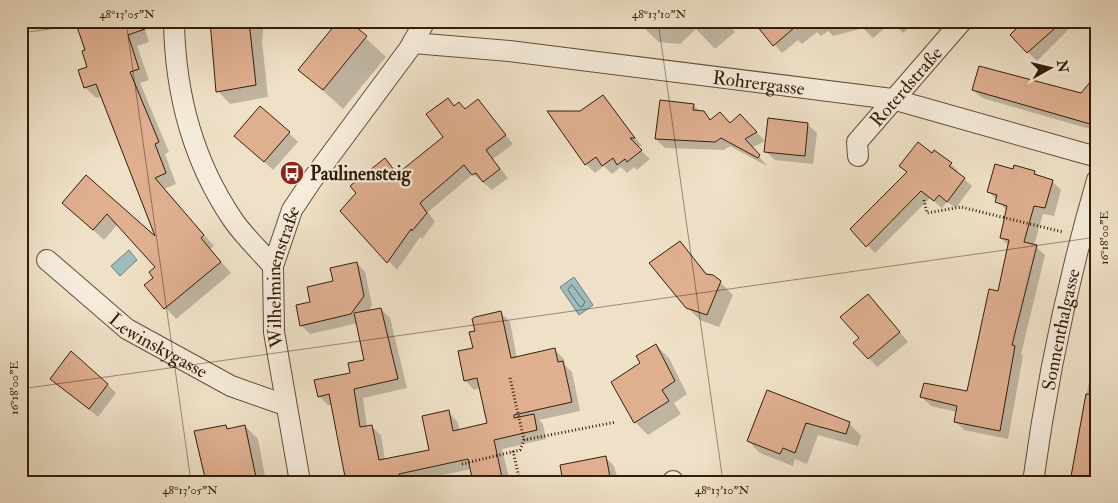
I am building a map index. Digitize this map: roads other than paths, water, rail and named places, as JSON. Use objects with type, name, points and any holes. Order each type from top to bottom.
[{"type":"street","points":[[174,21],[178,82],[196,150],[212,184],[234,221],[273,266]]},
{"type":"street","name":"Wilhelminenstraße","points":[[300,482],[285,405],[274,332],[273,266],[292,210],[413,43],[425,21]]},
{"type":"street","name":"Roterdstraße","points":[[858,156],[857,142],[892,99],[962,21]]},
{"type":"street","name":"Rohrergasse","points":[[413,43],[509,51],[892,99],[1097,157]]},
{"type":"street","name":"Sonnenthalgasse","points":[[1033,482],[1044,397],[1080,237],[1097,180]]},
{"type":"street","name":"Lewinskygasse","points":[[47,260],[127,329],[231,386],[285,405]]},
{"type":"water","points":[[129,250],[137,260],[120,276],[111,266]]},
{"type":"water","points":[[574,277],[593,305],[579,315],[560,287]]},
{"type":"place","name":"Paulinensteig","points":[[292,173]]}]
